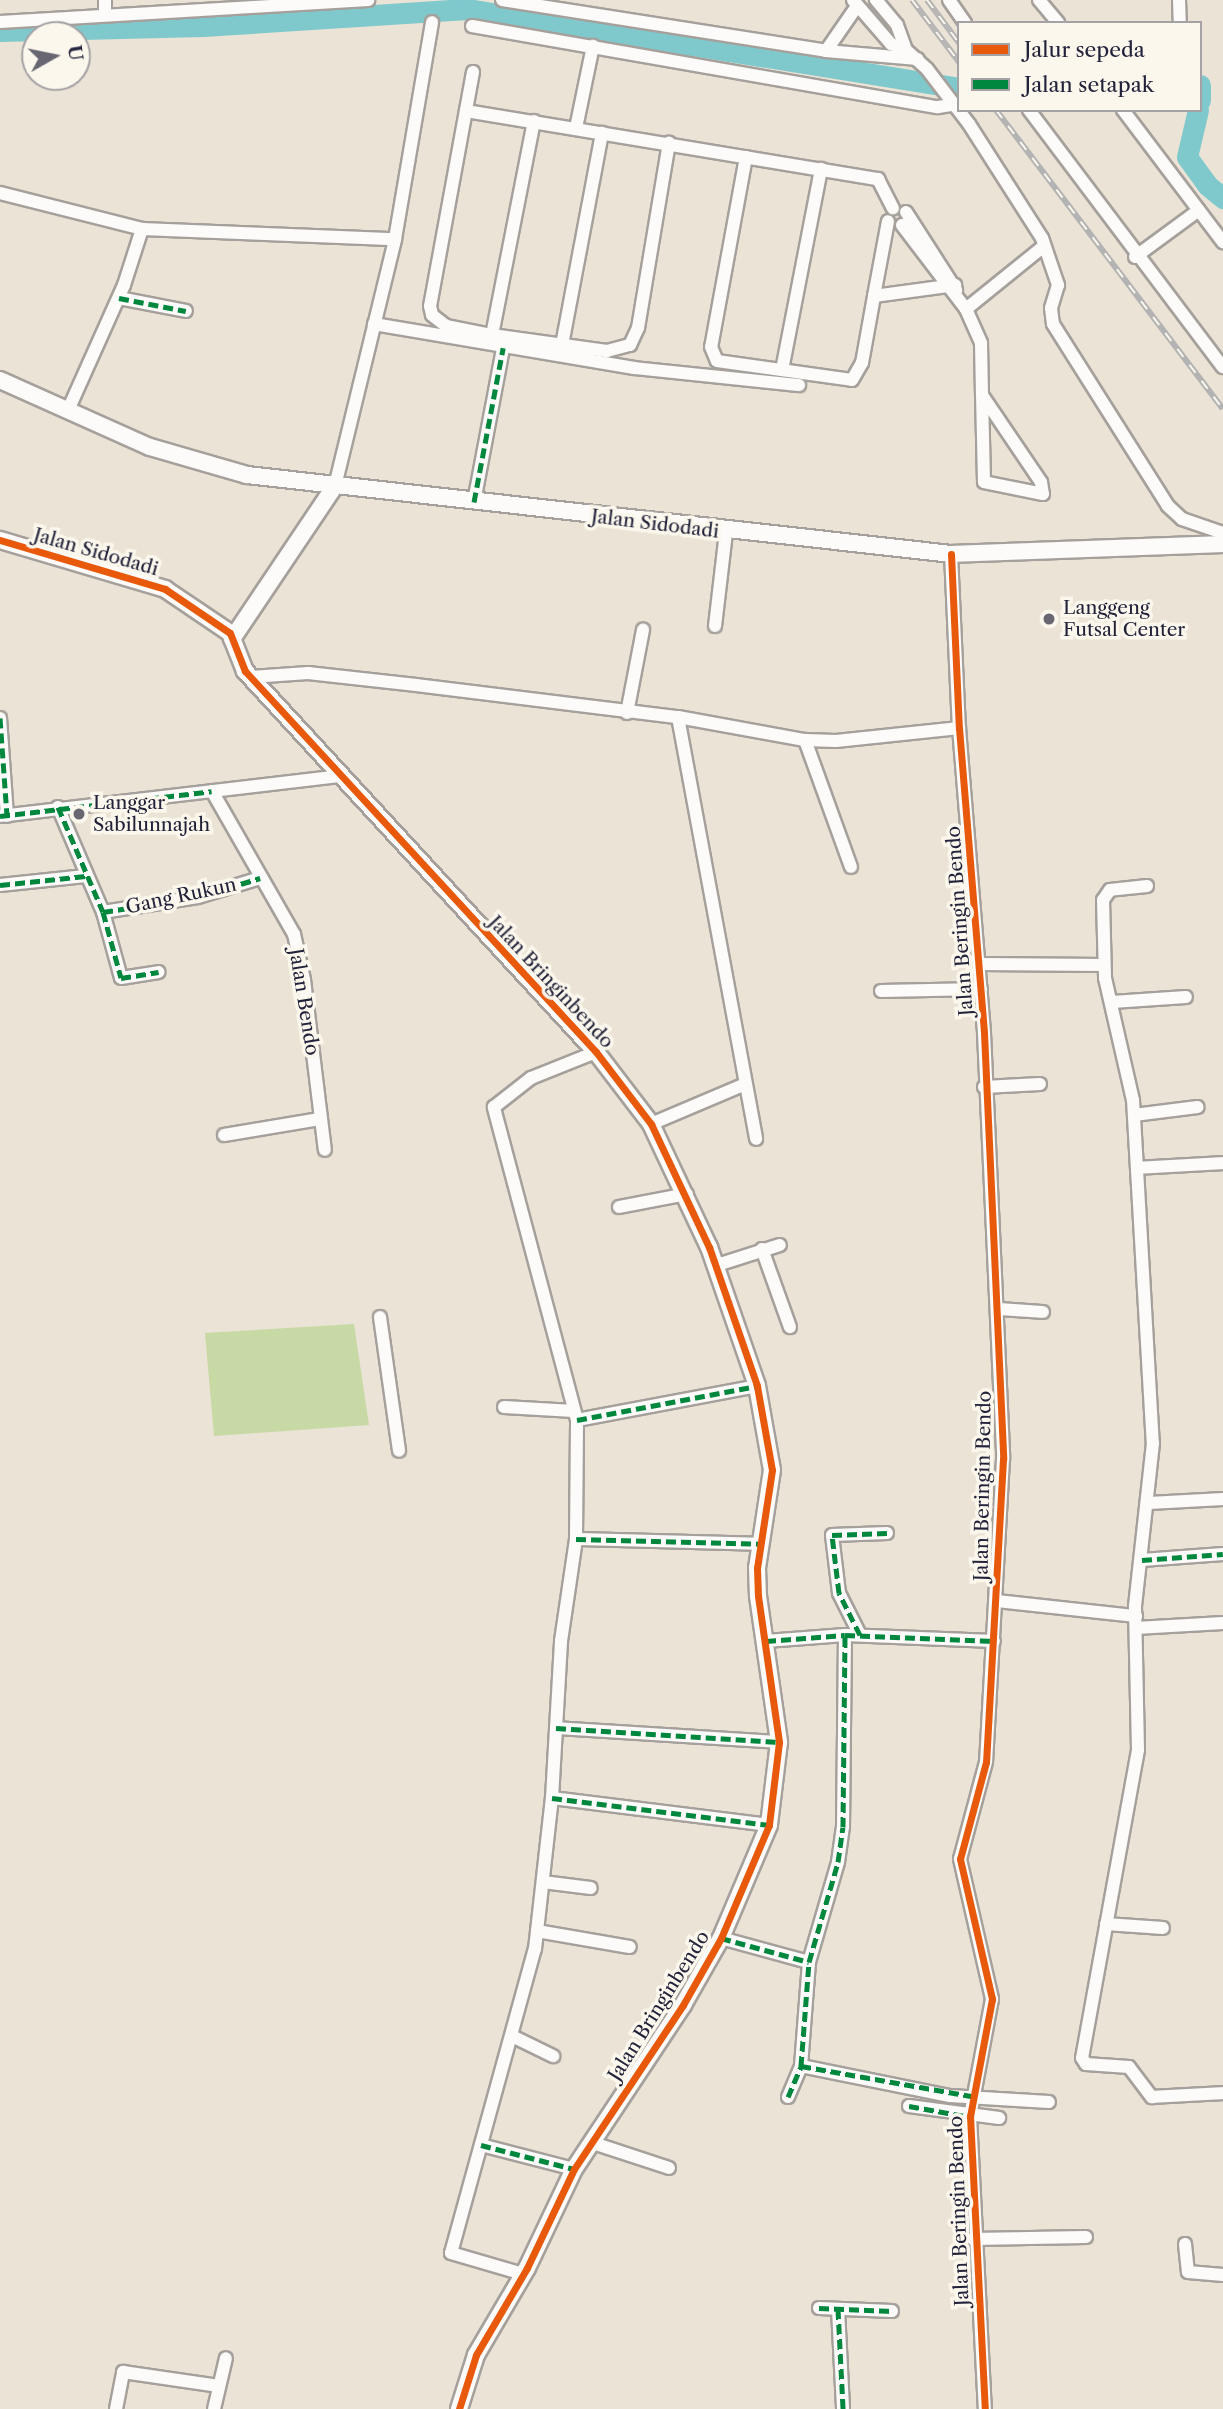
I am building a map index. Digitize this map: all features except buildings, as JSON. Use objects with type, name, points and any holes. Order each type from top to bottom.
[{"type":"street","points":[[104,15],[105,0]]},
{"type":"street","points":[[0,22],[242,4],[368,0]]},
{"type":"street","points":[[502,0],[644,26],[923,64]]},
{"type":"street","points":[[949,0],[964,21]]},
{"type":"street","points":[[1040,0],[1056,21]]},
{"type":"street","points":[[1179,0],[1180,21]]},
{"type":"street","points":[[826,51],[855,3],[891,44],[906,50],[923,64],[957,110]]},
{"type":"street","points":[[868,19],[879,3],[897,25],[906,50]]},
{"type":"street","points":[[232,639],[335,486],[395,239],[432,22]]},
{"type":"street","points":[[472,26],[938,107],[953,104]]},
{"type":"street","points":[[576,128],[593,46]]},
{"type":"street","points":[[472,72],[430,306],[432,316],[446,326],[607,351],[625,348],[634,340],[669,143]]},
{"type":"street","points":[[466,111],[669,143],[878,179],[892,208],[857,376],[846,380],[782,369],[723,364],[713,356],[711,347],[746,157]]},
{"type":"street","points":[[958,112],[1044,246],[1058,285],[1051,308],[1053,324],[1168,506],[1182,519],[1223,533]]},
{"type":"street","points":[[1030,112],[1135,257],[1223,367]]},
{"type":"street","points":[[1125,112],[1223,242]]},
{"type":"street","points":[[492,335],[534,121]]},
{"type":"street","points":[[562,345],[602,133]]},
{"type":"street","points":[[782,369],[821,169]]},
{"type":"street","points":[[0,193],[142,229],[395,239]]},
{"type":"street","points":[[892,208],[906,212],[952,289]]},
{"type":"street","points":[[1135,257],[1199,210]]},
{"type":"street","points":[[902,225],[906,212]]},
{"type":"street","points":[[888,221],[902,225],[952,289],[966,309],[981,342],[982,395],[984,482],[1043,494],[1041,482],[982,395]]},
{"type":"street","points":[[69,408],[119,298],[142,229]]},
{"type":"street","points":[[966,309],[1044,246]]},
{"type":"street","points":[[874,296],[952,289]]},
{"type":"street","points":[[119,298],[186,311]]},
{"type":"street","points":[[374,324],[503,348],[634,368],[799,385]]},
{"type":"street","points":[[474,502],[503,348]]},
{"type":"street","name":"Jalan Sidodadi","points":[[0,380],[204,466],[335,486],[726,532],[951,554]]},
{"type":"street","points":[[715,626],[726,532]]},
{"type":"street","name":"Jalan Sidodadi","points":[[0,540],[165,589],[224,626],[232,639]]},
{"type":"street","points":[[951,554],[1223,544]]},
{"type":"street","name":"Jalan Beringin Bendo","points":[[951,554],[959,728],[980,964],[1003,1459],[995,1641],[986,1762],[960,1859],[992,1999],[971,2099],[970,2117],[973,2239],[985,2409]]},
{"type":"street","points":[[628,713],[643,630]]},
{"type":"street","name":"Jalan Bringinbendo","points":[[232,639],[236,656],[251,677],[596,1052],[650,1124],[687,1194],[715,1266],[757,1386],[772,1470],[761,1544],[758,1596],[779,1742],[769,1825],[721,1938],[683,2005],[574,2169],[519,2281],[476,2355],[459,2409]]},
{"type":"street","points":[[251,677],[308,673],[678,718],[805,740],[835,741],[959,728]]},
{"type":"street","points":[[0,718],[3,816],[58,807],[342,776]]},
{"type":"street","points":[[678,718],[755,1139]]},
{"type":"street","points":[[805,740],[851,867]]},
{"type":"street","name":"Jalan Bendo","points":[[212,791],[260,878],[284,912],[294,934],[325,1150]]},
{"type":"street","name":"Gang Rukun","points":[[58,807],[103,912],[121,978],[159,972]]},
{"type":"street","points":[[0,885],[86,876]]},
{"type":"street","name":"Gang Rukun","points":[[103,912],[198,897],[260,878]]},
{"type":"street","points":[[1147,886],[1106,893],[1104,965],[1134,1115],[1138,1168],[1151,1384],[1149,1503],[1136,1622],[1138,1750],[1083,2063],[1129,2067],[1152,2097],[1223,2093]]},
{"type":"street","name":"Jalan Beringin Bendo","points":[[980,964],[1104,965]]},
{"type":"street","points":[[881,990],[981,989]]},
{"type":"street","points":[[1112,1002],[1186,998]]},
{"type":"street","points":[[519,2281],[452,2256],[512,2036],[537,1931],[552,1798],[561,1641],[576,1539],[575,1416],[494,1107],[531,1078],[596,1052]]},
{"type":"street","points":[[984,1087],[1040,1084]]},
{"type":"street","points":[[650,1124],[743,1085]]},
{"type":"street","points":[[1134,1115],[1197,1107]]},
{"type":"street","points":[[224,1135],[320,1119]]},
{"type":"street","points":[[1138,1168],[1223,1163]]},
{"type":"street","points":[[619,1207],[687,1194]]},
{"type":"street","points":[[715,1266],[762,1248],[780,1245]]},
{"type":"street","points":[[762,1248],[790,1327]]},
{"type":"street","points":[[998,1309],[1043,1312]]},
{"type":"street","points":[[380,1317],[399,1451]]},
{"type":"street","points":[[504,1407],[575,1416],[757,1386]]},
{"type":"street","points":[[1149,1503],[1223,1499]]},
{"type":"street","points":[[860,1636],[839,1593],[832,1535],[887,1533]]},
{"type":"street","points":[[576,1539],[761,1544]]},
{"type":"street","points":[[1142,1560],[1223,1554]]},
{"type":"street","points":[[997,1601],[1136,1622],[1223,1623]]},
{"type":"street","points":[[788,2097],[801,2066],[809,1962],[838,1863],[843,1827],[845,1635]]},
{"type":"street","points":[[766,1641],[845,1635],[995,1641]]},
{"type":"street","points":[[556,1728],[779,1742]]},
{"type":"street","points":[[552,1798],[769,1825]]},
{"type":"street","points":[[543,1882],[591,1888]]},
{"type":"street","points":[[1106,1924],[1163,1928]]},
{"type":"street","points":[[537,1931],[630,1947]]},
{"type":"street","points":[[721,1938],[809,1962]]},
{"type":"street","points":[[512,2036],[552,2056]]},
{"type":"street","points":[[801,2066],[971,2099],[1049,2102]]},
{"type":"street","points":[[909,2106],[970,2117],[999,2118]]},
{"type":"street","points":[[590,2142],[669,2168]]},
{"type":"street","points":[[481,2145],[574,2169]]},
{"type":"street","points":[[973,2239],[1086,2237]]},
{"type":"street","points":[[1185,2244],[1188,2272],[1223,2275]]},
{"type":"street","points":[[819,2308],[892,2311]]},
{"type":"street","points":[[838,2309],[843,2409]]},
{"type":"street","points":[[214,2409],[226,2358]]},
{"type":"street","points":[[116,2409],[123,2372],[219,2386]]},
{"type":"green space","points":[[354,1324],[369,1425],[214,1436],[205,1333]]},
{"type":"waterway","points":[[0,31],[203,26],[467,9],[957,88]]},
{"type":"waterway","points":[[1198,112],[1187,157],[1207,185],[1223,198]]},
{"type":"railway","points":[[912,0],[957,59]]},
{"type":"railway","points":[[927,0],[957,40]]},
{"type":"railway","points":[[998,112],[1223,409]]},
{"type":"marked path","points":[[119,298],[186,311]]},
{"type":"marked path","points":[[474,502],[503,348]]},
{"type":"marked path","points":[[0,718],[7,816]]},
{"type":"marked path","points":[[0,816],[212,791]]},
{"type":"marked path","points":[[58,807],[103,912],[121,978],[159,972]]},
{"type":"marked path","points":[[0,885],[86,876]]},
{"type":"marked path","points":[[103,912],[198,897],[260,878]]},
{"type":"marked path","points":[[577,1420],[757,1386]]},
{"type":"marked path","points":[[860,1635],[839,1593],[832,1535],[887,1533]]},
{"type":"marked path","points":[[576,1539],[761,1544]]},
{"type":"marked path","points":[[1142,1560],[1223,1554]]},
{"type":"marked path","points":[[766,1641],[845,1635],[994,1641]]},
{"type":"marked path","points":[[788,2097],[801,2066],[809,1962],[838,1862],[843,1827],[845,1635]]},
{"type":"marked path","points":[[556,1728],[779,1742]]},
{"type":"marked path","points":[[552,1798],[769,1825]]},
{"type":"marked path","points":[[721,1938],[809,1962]]},
{"type":"marked path","points":[[801,2066],[972,2096]]},
{"type":"marked path","points":[[909,2106],[970,2117]]},
{"type":"marked path","points":[[481,2145],[574,2169]]},
{"type":"marked path","points":[[819,2308],[892,2311]]},
{"type":"marked path","points":[[838,2309],[843,2409]]},
{"type":"cycle path","points":[[0,540],[165,589],[230,633],[245,671],[596,1052],[651,1124],[709,1247],[757,1386],[772,1470],[757,1568],[758,1596],[779,1742],[769,1825],[721,1938],[683,2005],[574,2169],[527,2268],[476,2355],[459,2409]]},
{"type":"cycle path","points":[[951,554],[959,728],[984,1033],[1003,1459],[986,1762],[960,1859],[992,1999],[970,2116],[985,2409]]},
{"type":"place","name":"Langgeng Futsal Center","points":[[1049,619]]},
{"type":"place","name":"Langgar Sabilunnajah","points":[[79,814]]}]
